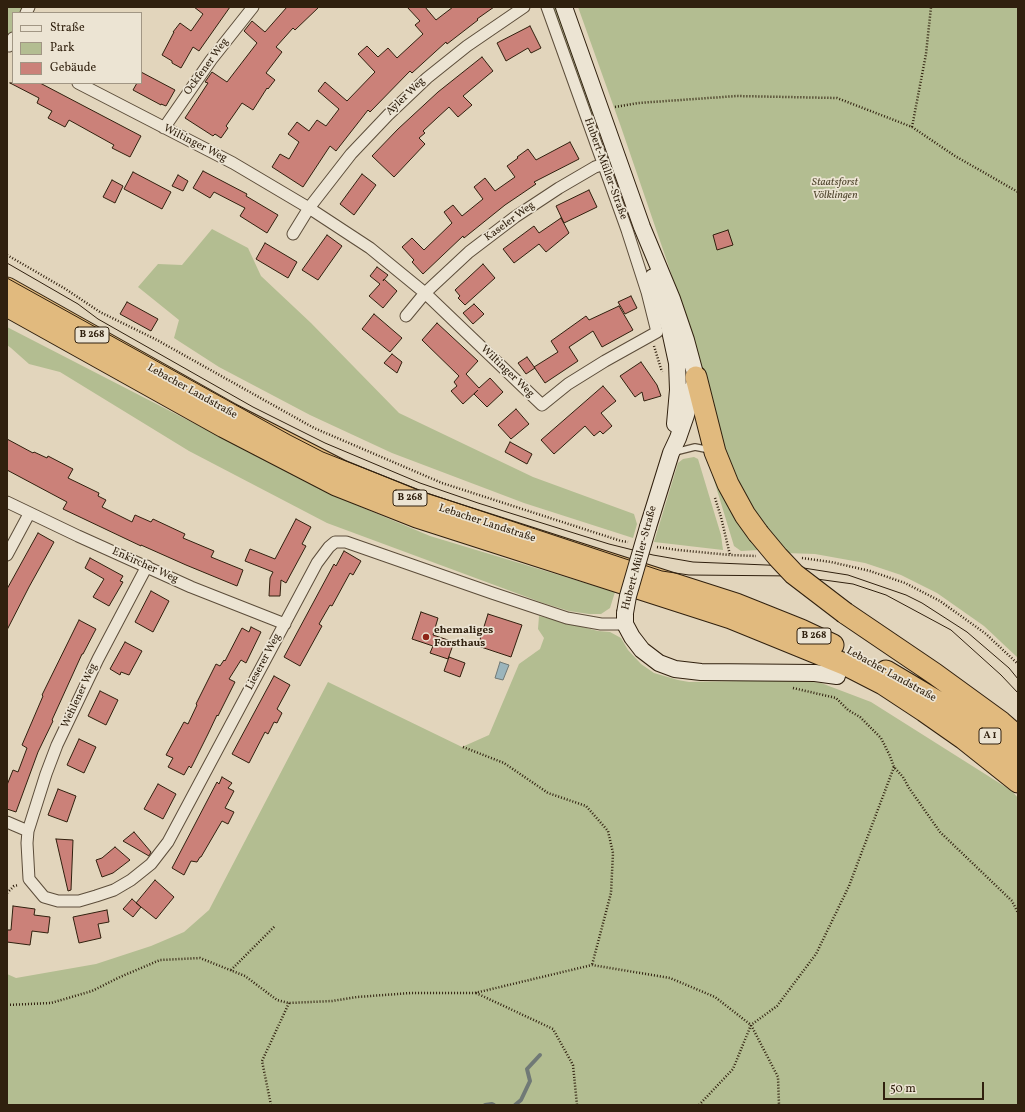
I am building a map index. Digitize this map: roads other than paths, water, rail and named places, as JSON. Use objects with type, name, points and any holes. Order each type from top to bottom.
[{"type":"highway","name":"Lebacher Landstraße","points":[[7,288],[231,414],[342,472],[421,503],[736,604],[801,630],[849,652],[889,672],[960,715]]},
{"type":"highway","name":"Lebacher Landstraße","points":[[7,306],[224,427],[336,485],[417,517],[731,618],[867,676],[924,710]]},
{"type":"highway","points":[[696,377],[715,452],[735,498],[758,533],[794,574],[845,613],[935,674],[1001,722],[1018,737]]},
{"type":"highway","points":[[837,676],[896,704],[924,710]]},
{"type":"highway","name":"A 1","points":[[924,710],[964,739],[1018,782]]},
{"type":"highway","name":"A 1","points":[[960,715],[996,741],[1018,760]]},
{"type":"main road","name":"Hubert-Müller-Straße","points":[[564,7],[642,226],[672,299],[696,377],[678,438],[671,453],[648,527],[628,596],[625,618],[632,637],[647,654],[659,663],[676,669],[701,672],[815,673],[837,676]]},
{"type":"main road","name":"Hubert-Müller-Straße","points":[[642,226],[663,329],[676,363],[678,390],[671,453]]},
{"type":"street","name":"Ockfener Weg","points":[[164,128],[210,60],[253,7]]},
{"type":"street","name":"Ayler Weg","points":[[309,208],[351,154],[388,115],[427,78],[467,46],[524,7]]},
{"type":"street","name":"Hubert-Müller-Straße","points":[[547,7],[585,116],[604,164],[642,278],[663,329]]},
{"type":"street","name":"Wiltinger Weg","points":[[80,84],[233,163],[309,208],[370,248],[425,293],[542,405],[568,384],[605,361],[663,329]]},
{"type":"street","name":"Kaseler Weg","points":[[425,293],[469,252],[515,217],[559,188],[595,167],[604,164]]},
{"type":"street","points":[[293,234],[309,208]]},
{"type":"street","points":[[406,316],[425,293]]},
{"type":"street","name":"Enkircher Weg","points":[[7,502],[30,514],[191,587],[285,624]]},
{"type":"street","points":[[7,555],[30,514]]},
{"type":"street","name":"Lieserer Weg","points":[[28,832],[27,843],[30,879],[44,897],[58,901],[79,901],[114,890],[131,880],[151,864],[168,842],[318,563],[329,547],[336,542],[346,542],[567,618],[601,624],[625,618]]},
{"type":"street","name":"Wehlener Weg","points":[[28,832],[46,774],[57,746],[98,659],[147,566]]},
{"type":"street","points":[[7,822],[28,832]]},
{"type":"lane","points":[[671,453],[695,447],[708,449],[715,452]]},
{"type":"water","points":[[500,662],[509,665],[503,680],[495,678]]},
{"type":"waterway","points":[[515,1105],[521,1100],[530,1081],[527,1069],[540,1055]]},
{"type":"waterway","points":[[485,1105],[494,1105]]},
{"type":"tram line","points":[[7,263],[78,304],[98,319],[253,407],[325,443],[420,483],[478,503],[609,544],[653,555],[693,562],[791,566],[848,575],[906,595],[922,603],[967,632],[1009,668],[1018,679]]},
{"type":"tram line","points":[[7,278],[323,452],[427,493],[662,571],[689,575],[795,576],[853,584],[886,595],[951,630],[1001,675],[1018,693]]},
{"type":"place","name":"ehemaliges Forsthaus","points":[[426,637]]},
{"type":"park label","name":"Staatsforst Völklingen","points":[[835,189]]}]
